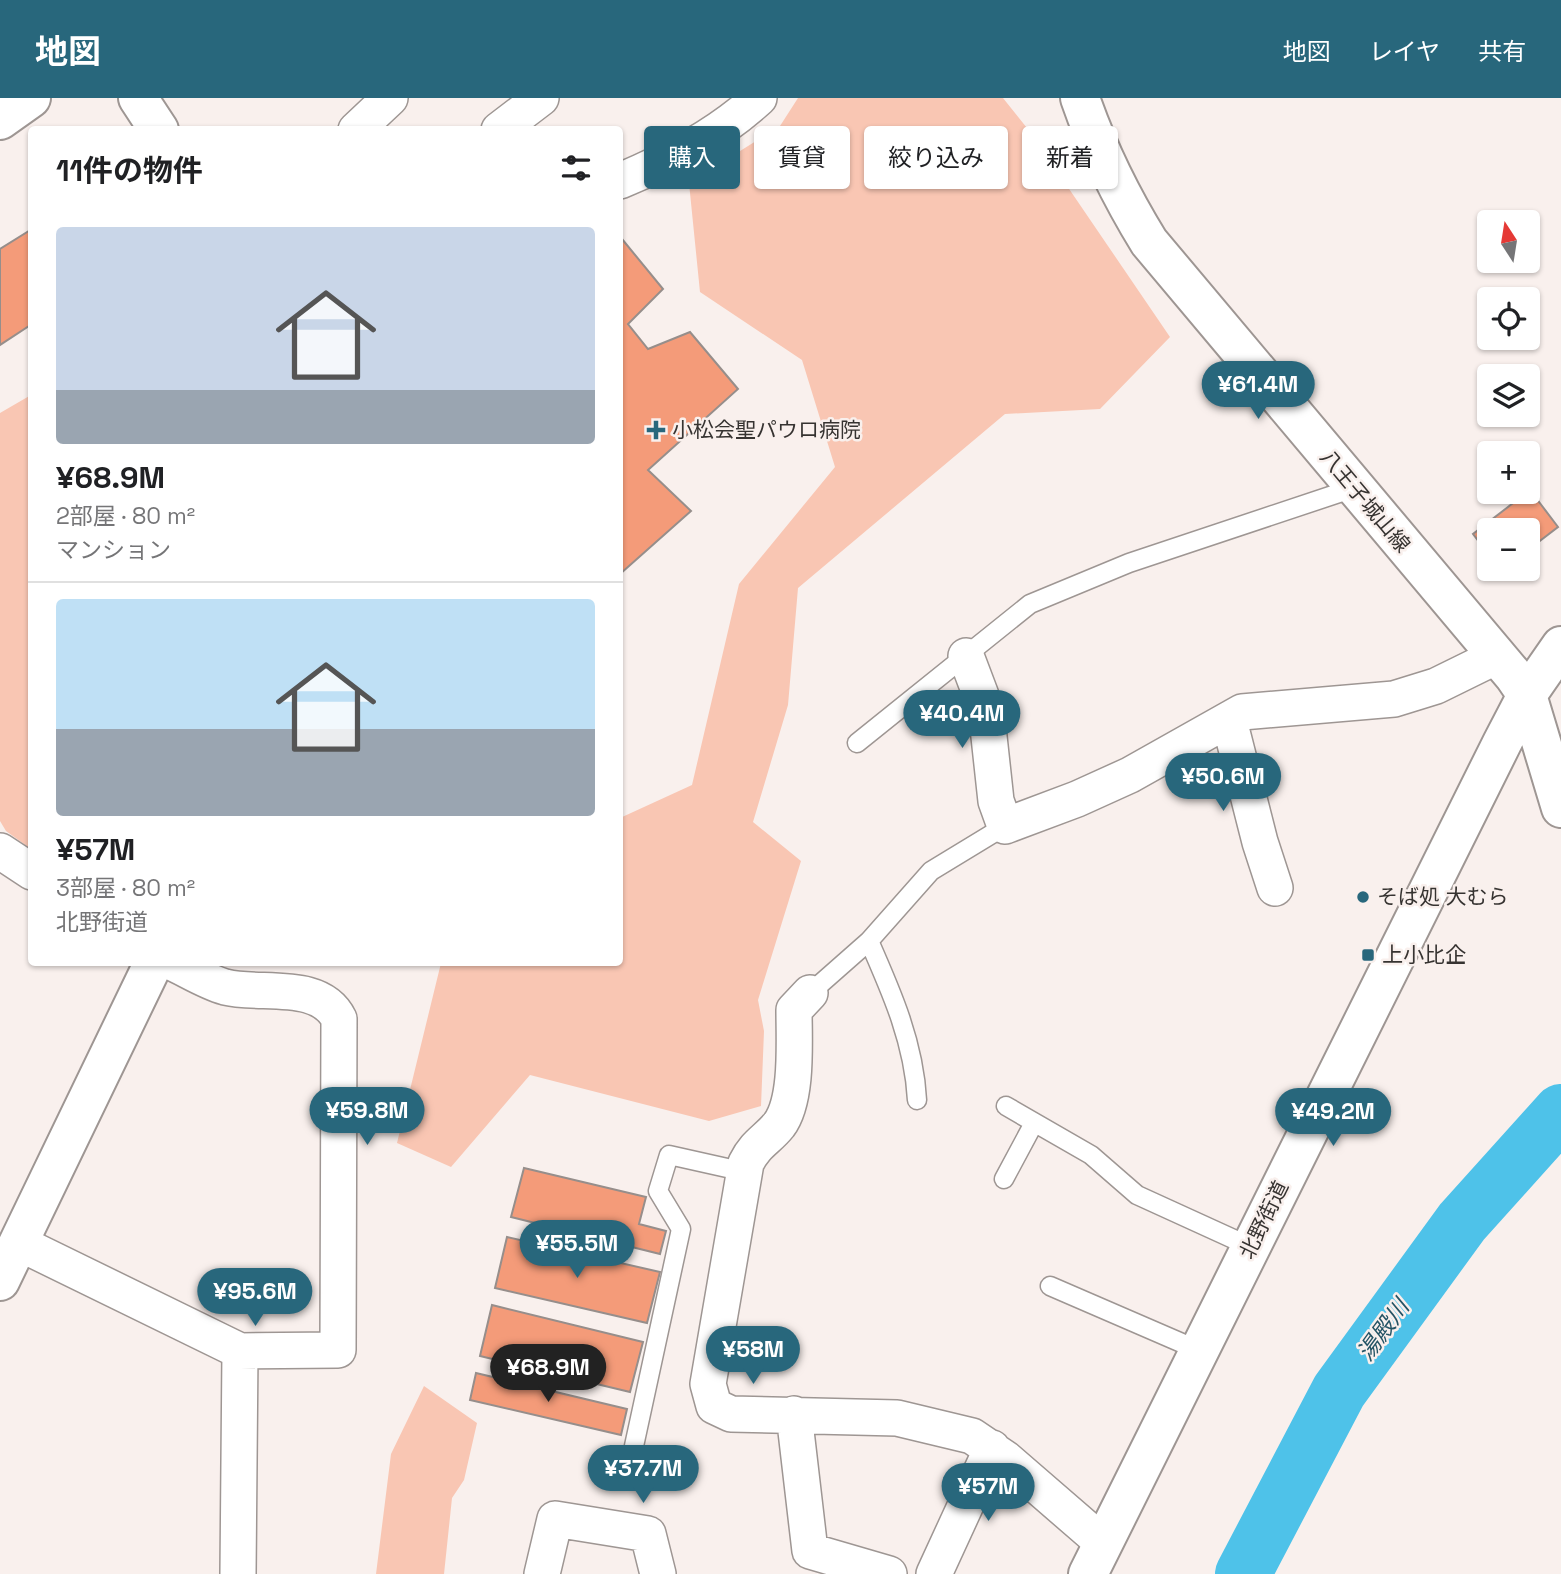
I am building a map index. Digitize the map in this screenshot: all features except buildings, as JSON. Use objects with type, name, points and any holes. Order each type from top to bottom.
[{"type":"main road","points":[[0,120],[31,98]]},
{"type":"main road","points":[[138,98],[156,126]]},
{"type":"main road","name":"八王子城山線","points":[[1081,98],[1098,150],[1119,195],[1149,242],[1527,695],[1561,808]]},
{"type":"main road","name":"北野街道","points":[[1096,1558],[1527,695],[1561,646]]},
{"type":"main road","points":[[0,1281],[152,966]]},
{"type":"street","points":[[360,126],[390,98]]},
{"type":"street","points":[[504,126],[541,98]]},
{"type":"street","points":[[623,180],[686,152],[716,134],[759,98]]},
{"type":"street","points":[[966,656],[986,709],[996,801],[1005,826],[1077,799],[1130,775],[1242,712],[1394,699],[1436,686],[1495,657]]},
{"type":"street","points":[[1229,720],[1259,842],[1275,888]]},
{"type":"street","points":[[0,851],[28,869]]},
{"type":"street","points":[[19,1243],[240,1351],[338,1350],[339,1019],[333,1007],[319,996],[225,986],[180,966]]},
{"type":"street","points":[[810,993],[794,1010],[794,1052],[786,1109],[779,1125],[754,1146],[745,1171],[708,1384],[714,1406],[732,1414],[897,1418],[972,1436],[992,1448],[1096,1558]]},
{"type":"street","points":[[238,1574],[240,1351]]},
{"type":"street","points":[[794,1414],[810,1551],[889,1574]]},
{"type":"street","points":[[934,1574],[992,1448]]},
{"type":"street","points":[[542,1574],[555,1519],[648,1534],[657,1574]]},
{"type":"lane","points":[[857,743],[1030,604],[1129,563],[1354,488]]},
{"type":"lane","points":[[810,993],[869,941],[931,871],[1005,826]]},
{"type":"lane","points":[[869,941],[900,1012],[916,1070],[917,1100]]},
{"type":"lane","points":[[1006,1106],[1091,1155],[1137,1195],[1251,1247]]},
{"type":"lane","points":[[1004,1179],[1034,1123]]},
{"type":"lane","points":[[634,1446],[681,1228],[658,1191],[669,1155],[745,1171]]},
{"type":"lane","points":[[1050,1286],[1198,1350]]},
{"type":"shaded area","points":[[798,98],[1003,98],[1025,126],[1022,126],[1022,189],[1069,189],[1170,337],[1100,409],[1005,414],[798,588],[788,705],[753,822],[801,861],[758,1000],[764,1031],[761,1106],[709,1121],[530,1075],[451,1167],[397,1143],[440,966],[623,966],[623,817],[692,785],[739,584],[835,467],[802,360],[700,292],[690,189],[740,189],[740,151],[754,142],[754,189],[850,189],[850,126],[780,126]]},
{"type":"shaded area","points":[[28,397],[28,847],[6,831],[0,821],[0,413]]},
{"type":"shaded area","points":[[424,1386],[477,1423],[464,1480],[452,1498],[444,1574],[376,1574],[391,1454]]},
{"type":"waterway","name":"湯殿川","points":[[1243,1574],[1339,1391],[1462,1222],[1561,1112]]},
{"type":"place","name":"小松会聖パウロ病院","points":[[656,430]]},
{"type":"place","name":"そば処 大むら","points":[[1363,897]]},
{"type":"place","name":"上小比企","points":[[1368,955]]}]
